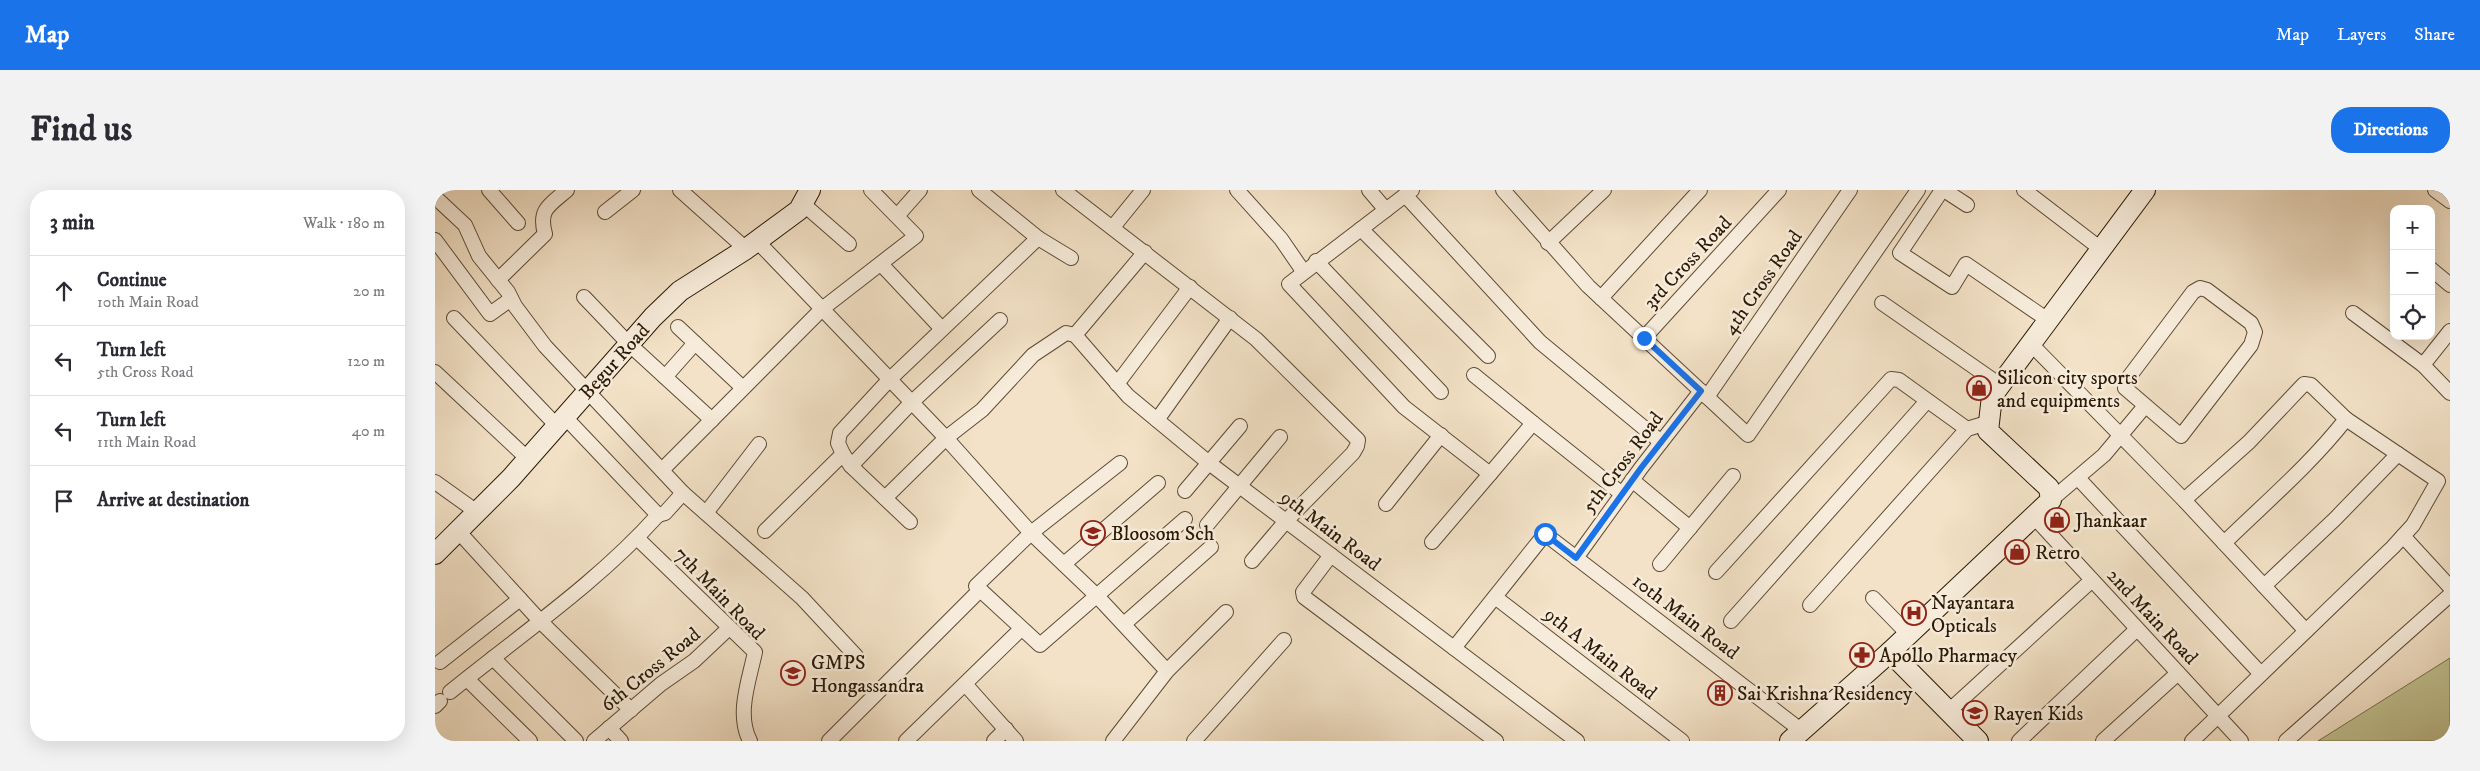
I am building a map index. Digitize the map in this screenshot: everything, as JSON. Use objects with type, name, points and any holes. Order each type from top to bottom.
[{"type":"street","points":[[489,190],[518,224]]},
{"type":"street","points":[[498,280],[545,234],[541,221],[544,210],[567,190]]},
{"type":"street","points":[[605,212],[633,190]]},
{"type":"street","points":[[680,190],[752,245],[822,309],[946,438],[1031,533],[1097,596],[1167,671]]},
{"type":"street","points":[[662,470],[822,309],[917,236],[871,190]]},
{"type":"street","points":[[897,216],[920,190]]},
{"type":"street","points":[[979,190],[1038,238],[1071,258]]},
{"type":"street","points":[[1063,190],[1256,339],[1357,440],[1353,452],[1286,521],[1252,562]]},
{"type":"street","points":[[1113,227],[1143,190]]},
{"type":"street","points":[[1237,190],[1281,239],[1303,271]]},
{"type":"street","points":[[1369,190],[1386,210]]},
{"type":"street","points":[[1503,190],[1548,243],[1601,298],[1748,434],[1917,190]]},
{"type":"street","points":[[1548,243],[1604,190]]},
{"type":"street","points":[[1601,298],[1700,190]]},
{"type":"street","name":"3rd Cross Road","points":[[1644,338],[1779,190]]},
{"type":"street","name":"4th Cross Road","points":[[1704,394],[1850,190]]},
{"type":"street","points":[[1967,205],[1943,190],[1900,253],[1952,287],[1966,264],[2048,320]]},
{"type":"street","points":[[2025,190],[2101,250]]},
{"type":"street","points":[[2435,190],[2450,202]]},
{"type":"street","points":[[1490,474],[1404,408],[1289,284],[1303,271],[1408,193],[1540,342],[1661,442]]},
{"type":"street","points":[[2051,500],[2049,488],[1989,431],[1993,396],[2101,250],[2138,193]]},
{"type":"street","points":[[435,197],[465,225],[479,256],[545,346],[683,493],[802,598],[856,656]]},
{"type":"street","points":[[806,197],[849,244]]},
{"type":"street","name":"Begur Road","points":[[435,554],[528,459],[587,390],[679,291],[752,245],[799,210],[806,197]]},
{"type":"street","points":[[1361,229],[1488,356]]},
{"type":"street","points":[[909,522],[847,460],[838,443],[841,433],[889,380],[1038,238]]},
{"type":"street","points":[[435,240],[490,314],[511,299]]},
{"type":"street","points":[[885,498],[946,438],[982,410],[1033,356],[1066,333],[1075,335],[1145,252]]},
{"type":"street","points":[[1317,261],[1441,392]]},
{"type":"street","points":[[881,264],[942,329]]},
{"type":"street","points":[[2435,272],[2450,285]]},
{"type":"street","points":[[1117,384],[1190,287]]},
{"type":"street","points":[[2200,288],[2207,290],[2251,323],[2255,332],[2251,346],[2181,436],[2145,406],[2125,388],[2126,380],[2193,292],[2200,288]]},
{"type":"street","points":[[584,297],[629,344],[712,420]]},
{"type":"street","points":[[1882,303],[2000,385]]},
{"type":"street","points":[[2353,313],[2423,365],[2450,393]]},
{"type":"street","points":[[454,318],[658,515]]},
{"type":"street","points":[[1157,420],[1230,318]]},
{"type":"street","points":[[765,531],[911,403],[1000,320]]},
{"type":"street","points":[[678,327],[743,388]]},
{"type":"street","points":[[2423,365],[2450,331]]},
{"type":"street","name":"9th Main Road","points":[[1075,335],[1128,396],[1209,463],[1577,741]]},
{"type":"street","points":[[665,377],[695,343]]},
{"type":"street","points":[[2031,344],[2184,500],[2306,632]]},
{"type":"street","points":[[435,372],[528,459]]},
{"type":"street","points":[[1474,375],[1622,494]]},
{"type":"street","points":[[1715,572],[1891,379],[1899,380],[1967,429]]},
{"type":"street","points":[[2184,500],[2249,442],[2304,384],[2311,385],[2346,419],[2438,481],[2428,503],[2403,536],[2306,632],[2236,697],[2219,717],[2192,741]]},
{"type":"street","name":"5th Cross Road","points":[[1576,558],[1661,442],[1704,394]]},
{"type":"street","points":[[1731,621],[1927,401]]},
{"type":"street","points":[[1796,736],[1909,635],[2035,518],[2051,500],[2104,455],[2145,406]]},
{"type":"street","points":[[2224,543],[2294,478],[2323,448],[2346,419]]},
{"type":"street","points":[[1810,605],[1967,429],[1990,422]]},
{"type":"street","points":[[1432,542],[1533,423]]},
{"type":"street","points":[[1185,491],[1241,426]]},
{"type":"street","points":[[1386,504],[1441,435]]},
{"type":"street","points":[[1207,525],[1280,437]]},
{"type":"street","points":[[706,513],[759,444]]},
{"type":"street","points":[[2264,586],[2335,519],[2398,454]]},
{"type":"street","points":[[1120,463],[1031,533],[976,586],[1021,629],[1040,645],[1185,519]]},
{"type":"street","points":[[1660,564],[1733,476]]},
{"type":"street","points":[[2078,478],[2261,674]]},
{"type":"street","points":[[1632,480],[1690,528]]},
{"type":"street","points":[[435,482],[477,512]]},
{"type":"street","points":[[1064,564],[1158,483]]},
{"type":"street","points":[[442,700],[541,622],[637,538],[658,515],[665,513],[683,493]]},
{"type":"street","name":"2nd Main Road","points":[[2035,518],[2241,741]]},
{"type":"street","points":[[458,531],[541,622],[631,710]]},
{"type":"street","name":"10th Main Road","points":[[1495,596],[1545,534],[1796,736]]},
{"type":"street","points":[[2403,536],[2450,587]]},
{"type":"street","name":"7th Main Road","points":[[637,538],[755,652],[743,714],[744,729],[750,741]]},
{"type":"street","points":[[1124,624],[1211,547]]},
{"type":"street","points":[[1331,555],[1303,592],[1304,597],[1496,741]]},
{"type":"street","points":[[1949,711],[2092,580]]},
{"type":"street","points":[[829,741],[980,590]]},
{"type":"street","points":[[2286,741],[2450,595]]},
{"type":"street","points":[[1454,648],[1495,596]]},
{"type":"street","name":"9th A Main Road","points":[[1495,596],[1682,741]]},
{"type":"street","points":[[1873,598],[1909,635]]},
{"type":"street","points":[[440,662],[520,599]]},
{"type":"street","points":[[1113,741],[1167,671],[1226,612]]},
{"type":"street","name":"6th Cross Road","points":[[594,741],[661,684],[693,661],[729,628]]},
{"type":"street","points":[[906,741],[1021,629]]},
{"type":"street","points":[[2019,741],[2137,629]]},
{"type":"street","points":[[1194,741],[1284,640]]},
{"type":"street","points":[[1890,652],[1978,741]]},
{"type":"street","points":[[493,658],[576,741]]},
{"type":"street","points":[[2103,741],[2178,673]]},
{"type":"street","points":[[467,679],[530,741]]},
{"type":"street","points":[[965,684],[1015,741]]},
{"type":"street","points":[[609,728],[621,741]]},
{"type":"street","points":[[994,741],[1006,729]]},
{"type":"green space","points":[[2450,658],[2450,741],[2318,741]]},
{"type":"place","name":"Silicon city sports and equipments","points":[[1979,388]]},
{"type":"place","name":"Jhankaar","points":[[2057,520]]},
{"type":"place","name":"Bloosom Sch","points":[[1093,533]]},
{"type":"place","name":"Retro","points":[[2017,552]]},
{"type":"place","name":"Nayantara Opticals","points":[[1914,613]]},
{"type":"place","name":"Apollo Pharmacy","points":[[1862,655]]},
{"type":"place","name":"GMPS Hongassandra","points":[[793,673]]},
{"type":"place","name":"Sai Krishna Residency","points":[[1720,693]]},
{"type":"place","name":"Rayen Kids","points":[[1975,713]]},
{"type":"route","points":[[1545,534],[1576,558],[1641,468],[1701,391],[1644,338]]}]
